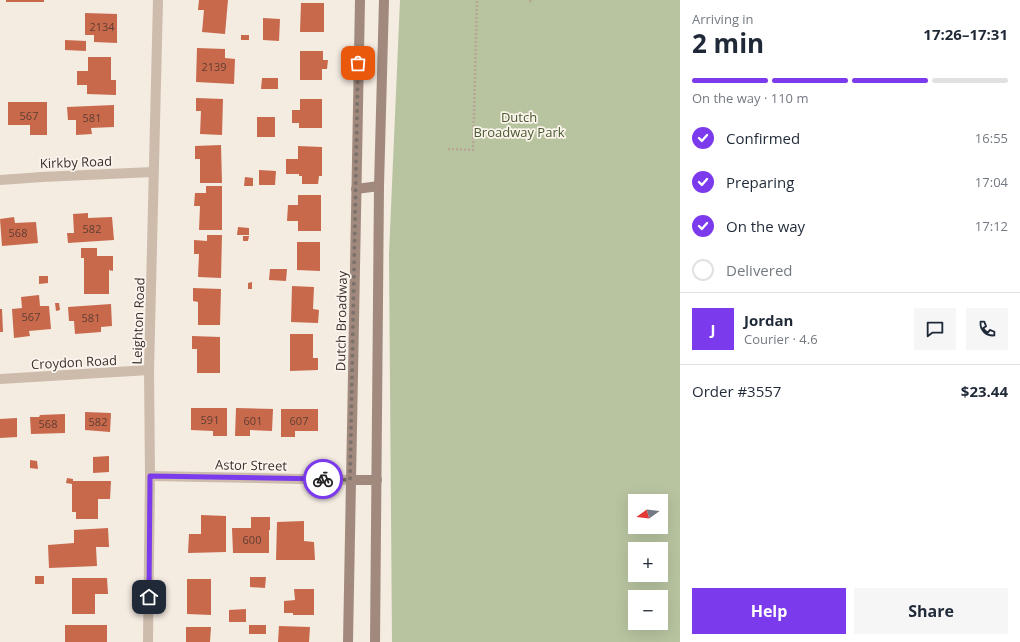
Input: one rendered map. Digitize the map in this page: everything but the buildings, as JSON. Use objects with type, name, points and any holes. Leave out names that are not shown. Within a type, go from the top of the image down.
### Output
[{"type":"main road","name":"Dutch Broadway","points":[[348,642],[360,0]]},
{"type":"main road","points":[[375,642],[380,186],[384,0]]},
{"type":"main road","points":[[356,189],[380,186]]},
{"type":"main road","points":[[350,480],[377,480]]},
{"type":"street","name":"Leighton Road","points":[[148,642],[150,476],[149,370],[158,0]]},
{"type":"street","name":"Kirkby Road","points":[[0,180],[153,172]]},
{"type":"street","name":"Croydon Road","points":[[0,379],[149,370]]},
{"type":"street","name":"Astor Street","points":[[150,476],[350,480]]},
{"type":"path","points":[[448,149],[473,150],[478,0]]},
{"type":"path","points":[[530,0],[531,4]]},
{"type":"green space","name":"Dutch Broadway Park","points":[[400,0],[680,0],[680,642],[392,642],[389,254]]},
{"type":"way so far","points":[[323,479],[350,480],[358,63]]},
{"type":"route","points":[[149,597],[150,476],[323,479]]}]
